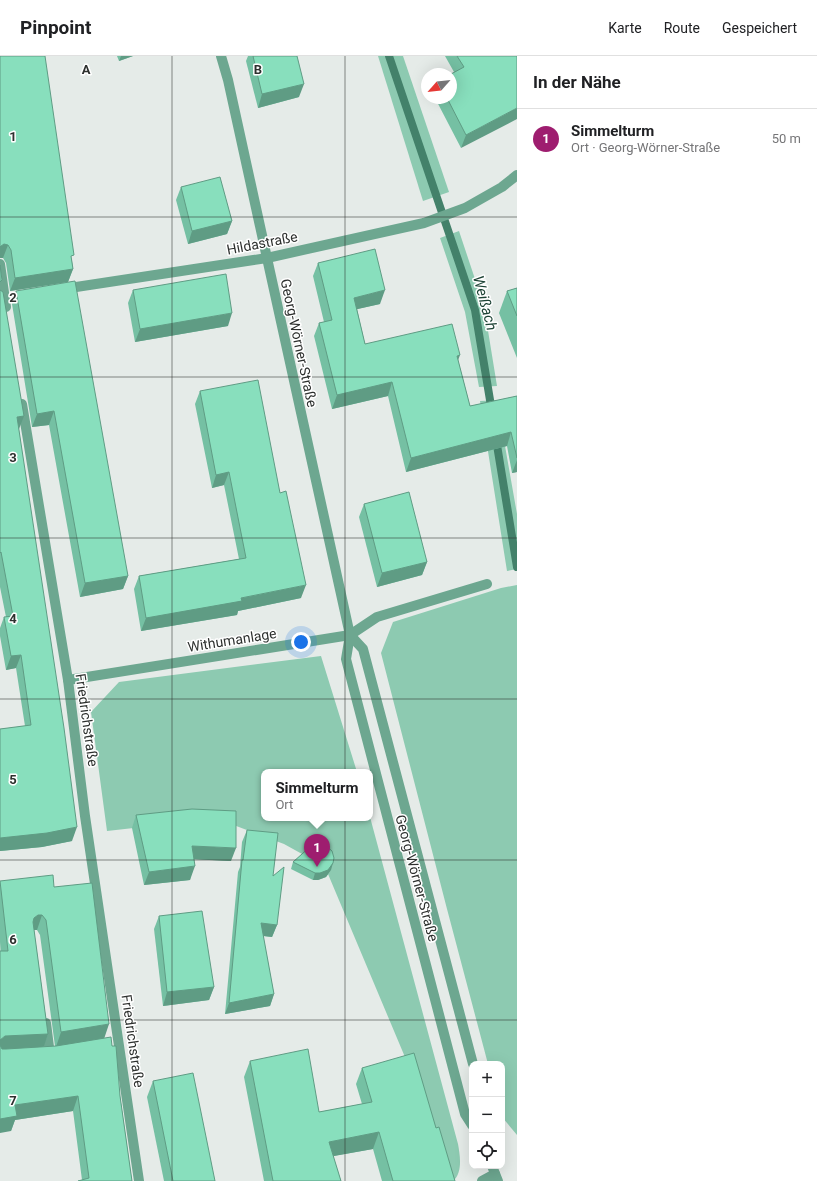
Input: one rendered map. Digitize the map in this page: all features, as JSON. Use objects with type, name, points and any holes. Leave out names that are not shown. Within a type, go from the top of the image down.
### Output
[{"type":"street","name":"Georg-Wörner-Straße","points":[[221,56],[230,88],[304,431],[350,635],[346,659],[465,1114],[469,1120]]},
{"type":"street","name":"Hildastraße","points":[[51,291],[267,258],[424,223],[465,208],[502,187],[517,176]]},
{"type":"street","points":[[0,264],[6,298],[7,314]]},
{"type":"street","name":"Friedrichstraße","points":[[20,392],[68,680],[115,1044],[139,1181]]},
{"type":"street","name":"Withumanlage","points":[[68,680],[350,635],[377,617],[487,584]]},
{"type":"street","name":"Georg-Wörner-Straße","points":[[350,635],[363,649],[472,1061]]},
{"type":"street","points":[[37,1056],[54,1054],[45,1015]]},
{"type":"street","points":[[482,1181],[495,1174]]},
{"type":"green space","points":[[378,56],[403,56],[449,192],[423,201]]},
{"type":"green space","points":[[459,231],[484,306],[497,386],[479,387],[465,312],[440,238]]},
{"type":"green space","points":[[499,400],[499,412],[517,514],[517,569],[507,571],[480,401]]},
{"type":"green space","points":[[517,585],[517,1135],[505,1121],[505,1061],[487,1061],[381,653],[393,622],[501,588]]},
{"type":"green space","points":[[321,656],[356,769],[261,769],[261,821],[371,821],[458,1144],[460,1169],[453,1181],[410,1069],[328,874],[331,870],[284,844],[231,824],[187,822],[107,831],[91,712],[119,682]]},
{"type":"building","points":[[0,56],[45,56],[74,255],[71,256],[73,269],[15,278],[11,250],[8,245],[4,244],[0,247]]},
{"type":"building","points":[[253,56],[297,56],[304,84],[262,94]]},
{"type":"building","points":[[457,56],[517,56],[517,108],[466,135],[450,104],[457,104],[457,71],[464,67]]},
{"type":"building","points":[[220,177],[232,221],[192,231],[181,187]]},
{"type":"building","points":[[375,249],[385,290],[354,298],[365,344],[452,324],[460,355],[457,356],[470,406],[517,396],[517,458],[511,432],[411,458],[392,382],[337,395],[319,323],[332,320],[318,263]]},
{"type":"building","points":[[0,265],[2,280],[0,282]]},
{"type":"building","points":[[226,274],[232,313],[140,329],[133,290]]},
{"type":"building","points":[[75,281],[128,576],[85,583],[54,411],[37,414],[16,291]]},
{"type":"building","points":[[517,288],[517,316],[507,291]]},
{"type":"building","points":[[0,290],[3,292],[24,416],[17,417],[64,728],[77,827],[47,833],[0,838],[0,729],[31,725],[21,655],[11,656],[4,617],[13,616],[1,552],[0,553]]},
{"type":"building","points":[[258,380],[280,493],[286,491],[306,585],[241,598],[242,601],[146,618],[139,576],[246,558],[229,472],[216,475],[200,391]]},
{"type":"building","points":[[409,492],[427,562],[382,573],[364,504]]},
{"type":"building","points":[[192,809],[236,811],[236,848],[192,846],[195,866],[149,872],[136,815]]},
{"type":"building","points":[[247,830],[278,833],[273,876],[284,867],[277,925],[261,923],[274,994],[229,1003],[242,860]]},
{"type":"building","points":[[319,844],[326,846],[332,851],[334,858],[333,863],[328,870],[315,873],[293,862],[311,846]]},
{"type":"building","points":[[53,875],[54,887],[92,883],[109,1024],[61,1032],[46,920],[42,915],[38,915],[34,918],[33,922],[48,1034],[5,1036],[0,1040],[0,951],[8,951],[0,881]]},
{"type":"building","points":[[202,911],[214,987],[167,992],[159,916]]},
{"type":"building","points":[[111,1037],[112,1046],[116,1046],[120,1096],[132,1181],[78,1181],[89,1178],[78,1096],[15,1105],[17,1116],[0,1119],[0,1045],[2,1049],[56,1046]]},
{"type":"building","points":[[308,1049],[319,1112],[372,1102],[362,1068],[414,1053],[436,1128],[439,1127],[455,1181],[393,1181],[379,1132],[329,1142],[341,1181],[273,1181],[250,1061]]},
{"type":"building","points":[[193,1073],[215,1181],[173,1181],[153,1081]]},
{"type":"waterway","name":"Weißach","points":[[389,56],[475,310],[492,412]]},
{"type":"waterway","name":"Weißach","points":[[496,439],[517,567]]},
{"type":"place","name":"Simmelturm","points":[[317,867]]}]
